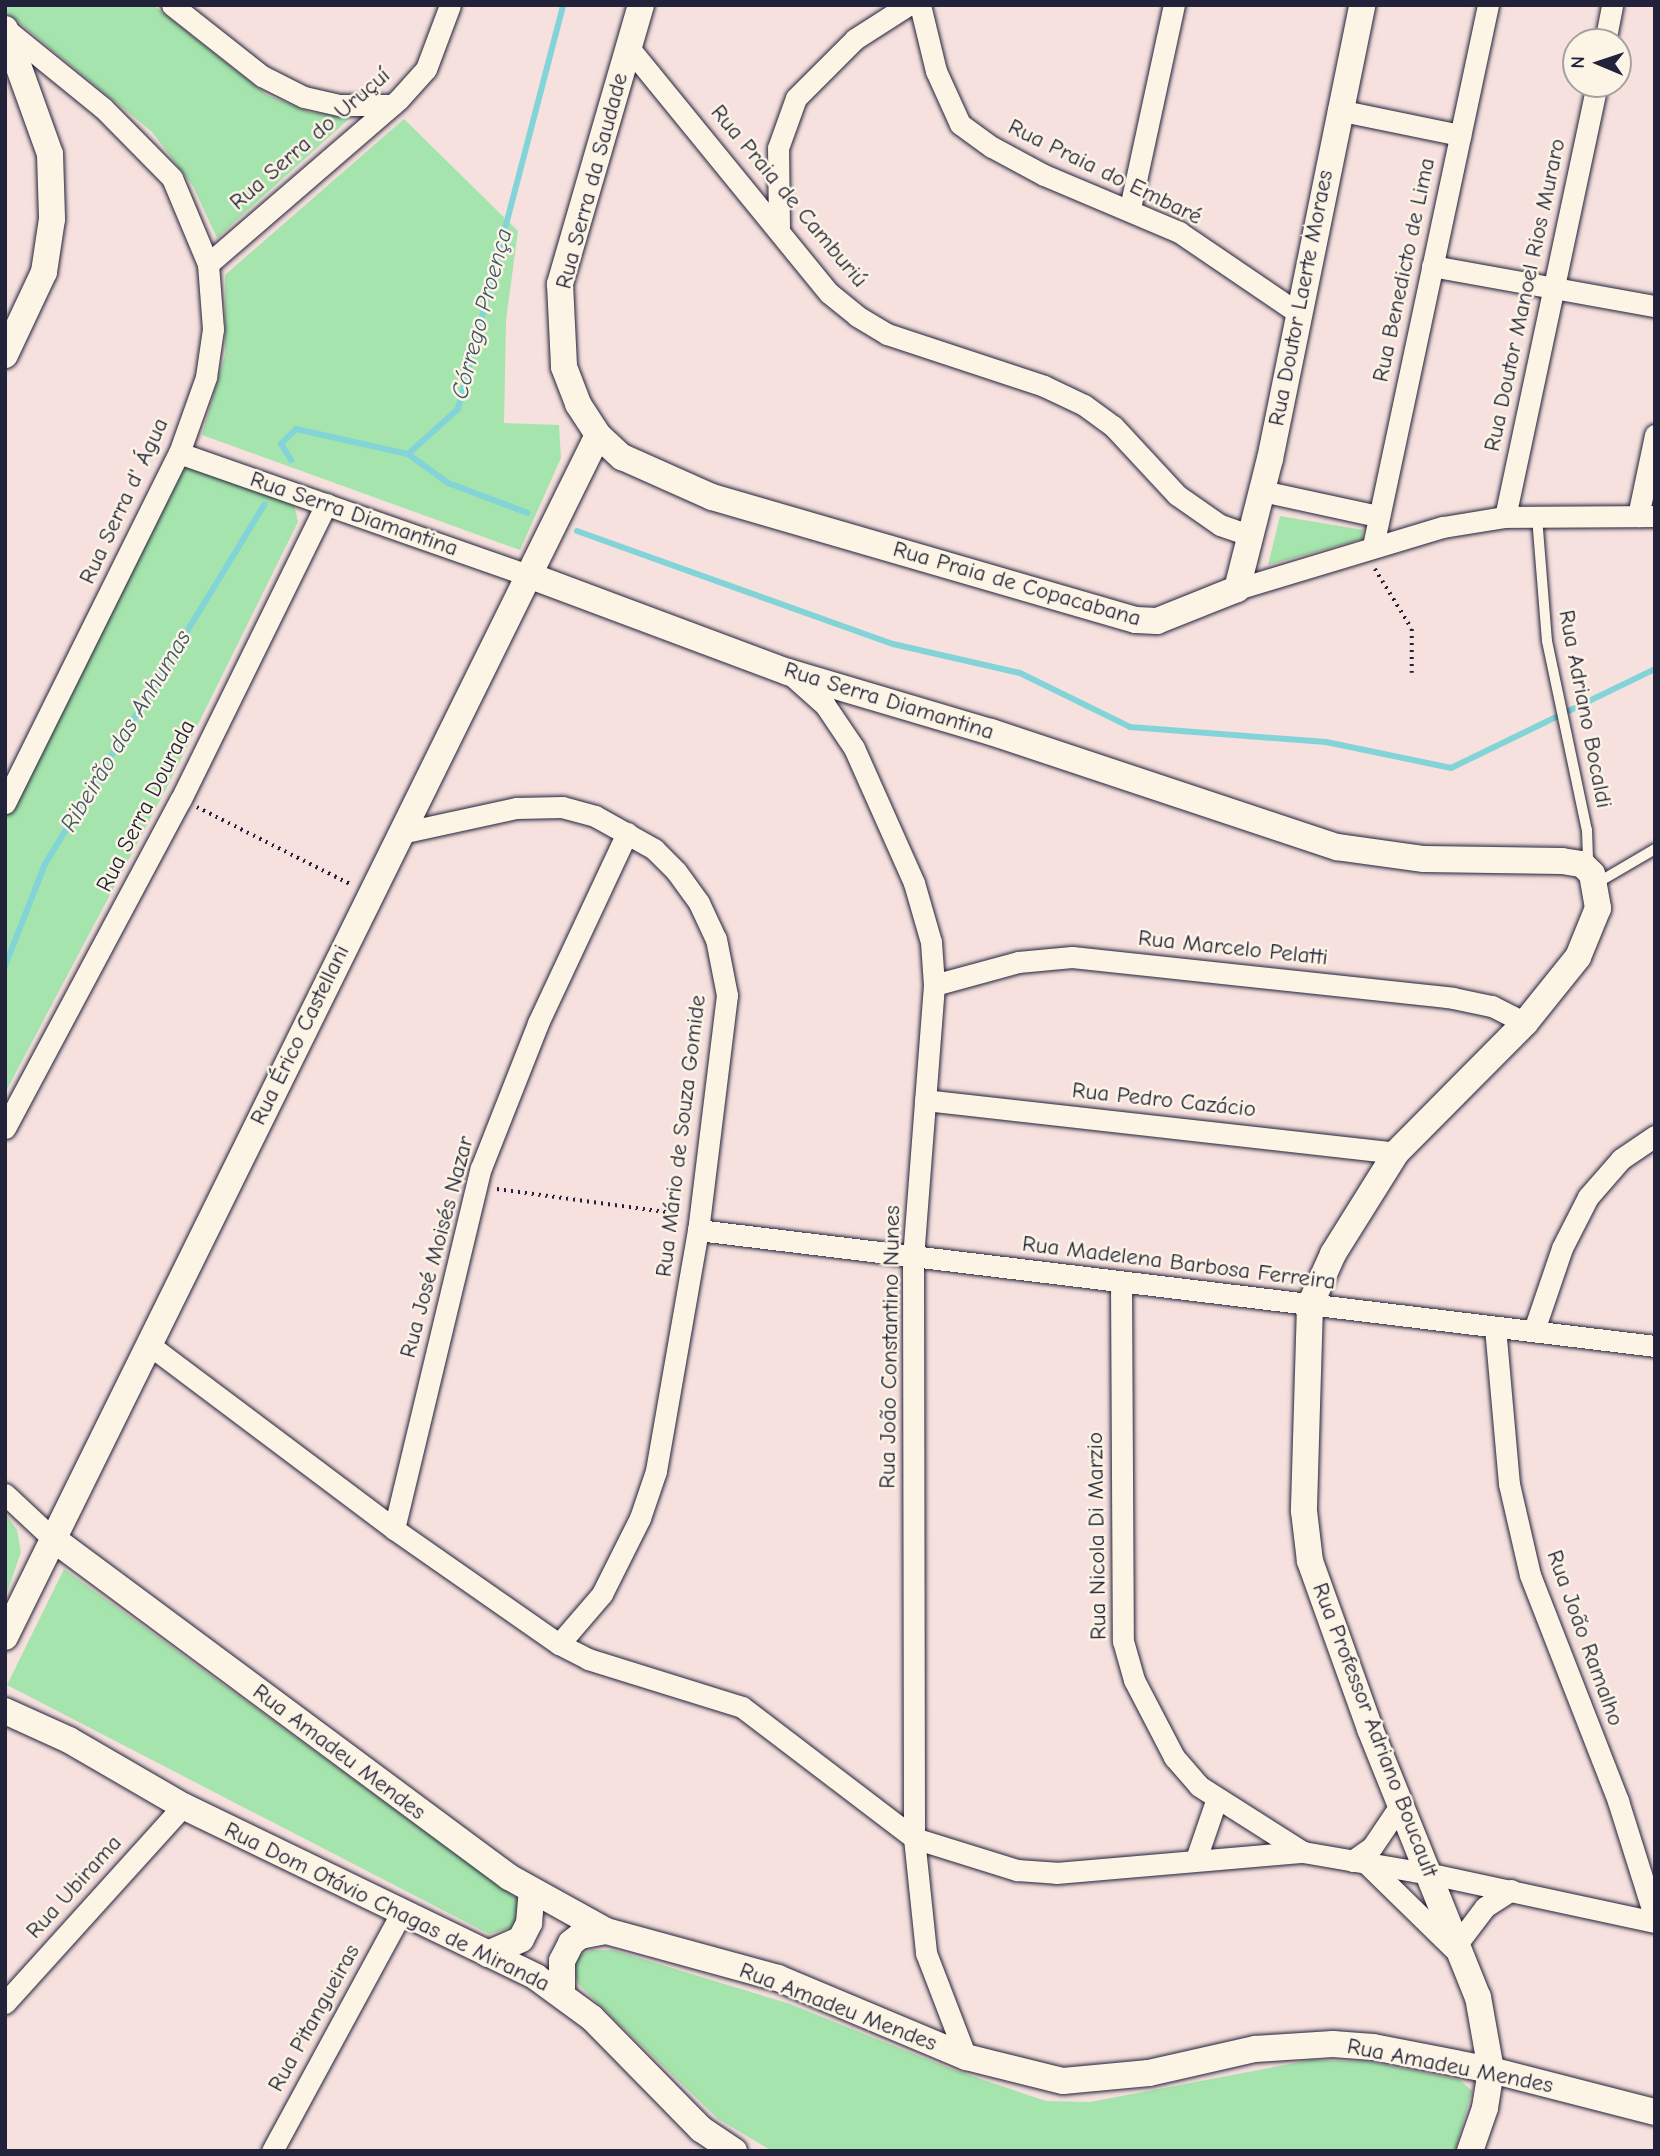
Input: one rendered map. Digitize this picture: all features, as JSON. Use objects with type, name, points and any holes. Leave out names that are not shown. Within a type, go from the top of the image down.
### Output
[{"type":"street","points":[[172,5],[262,76],[304,97],[339,105],[392,105]]},
{"type":"street","name":"Rua Serra do Uruçuí","points":[[208,264],[392,105],[426,69],[450,5]]},
{"type":"street","name":"Rua Serra da Saudade","points":[[598,435],[578,404],[564,367],[560,284],[641,5]]},
{"type":"street","points":[[779,227],[778,148],[796,98],[855,39],[908,5]]},
{"type":"street","name":"Rua Praia do Embaré","points":[[920,5],[936,71],[960,124],[992,148],[1044,175],[1130,208],[1178,232],[1298,313]]},
{"type":"street","points":[[1130,208],[1174,5]]},
{"type":"street","name":"Rua Doutor Laerte Moraes","points":[[1237,589],[1262,491],[1338,110],[1362,5]]},
{"type":"street","name":"Rua Benedicto de Lima","points":[[1373,546],[1488,5]]},
{"type":"street","points":[[1608,28],[1612,5]]},
{"type":"street","points":[[5,355],[14,323],[46,258],[52,219],[50,154],[6,29]]},
{"type":"street","name":"Rua Serra d' Água","points":[[5,803],[179,453],[206,377],[213,329],[208,264],[172,178],[103,108],[6,29]]},
{"type":"street","name":"Rua Praia de Camburiú","points":[[629,48],[779,227],[829,293],[857,316],[887,334],[1044,386],[1084,405],[1113,426],[1177,495],[1220,525],[1249,534]]},
{"type":"street","name":"Rua Doutor Manoel Rios Muraro","points":[[1505,517],[1594,98]]},
{"type":"street","points":[[1338,110],[1460,135]]},
{"type":"street","points":[[1432,266],[1655,306]]},
{"type":"street","name":"Rua Érico Castellani","points":[[5,1637],[598,435]]},
{"type":"street","name":"Rua Praia de Copacabana","points":[[598,435],[622,457],[651,472],[712,496],[1136,620],[1157,621],[1237,589],[1373,546],[1505,517],[1647,516]]},
{"type":"street","points":[[1647,516],[1655,435]]},
{"type":"street","name":"Rua Serra Diamantina","points":[[179,453],[528,575],[788,672],[991,732],[1337,847],[1424,859],[1562,861],[1595,881]]},
{"type":"street","points":[[1262,491],[1378,516]]},
{"type":"street","name":"Rua Serra Dourada","points":[[5,1128],[181,799],[326,504]]},
{"type":"street","name":"Rua João Constantino Nunes","points":[[788,672],[825,705],[854,748],[884,807],[928,930],[934,985],[913,1256],[915,1838],[926,1953],[966,2057]]},
{"type":"street","name":"Rua Mário de Souza Gomide","points":[[401,833],[517,808],[562,807],[595,816],[654,849],[699,903],[716,939],[727,995],[699,1223],[656,1471],[635,1528],[603,1594],[559,1644]]},
{"type":"street","name":"Rua José Moisés Nazar","points":[[394,1529],[477,1186],[538,1023],[627,833]]},
{"type":"street","name":"Rua Professor Adriano Boucault","points":[[1470,2151],[1485,2108],[1491,2070],[1478,1997],[1401,1804],[1310,1561],[1304,1511],[1310,1305],[1333,1254],[1396,1153],[1525,1023],[1578,957],[1594,926],[1595,881]]},
{"type":"street","name":"Rua Marcelo Pelatti","points":[[934,985],[1018,962],[1072,957],[1453,998],[1492,1006],[1525,1023]]},
{"type":"street","name":"Rua Pedro Cazácio","points":[[925,1100],[1396,1153]]},
{"type":"street","points":[[1534,1330],[1562,1248],[1588,1197],[1621,1159],[1655,1136]]},
{"type":"street","name":"Rua Madelena Barbosa Ferreira","points":[[699,1223],[913,1256],[1121,1283],[1655,1346]]},
{"type":"street","name":"Rua Nicola Di Marzio","points":[[1121,1283],[1123,1641],[1134,1680],[1174,1757],[1216,1801],[1303,1852]]},
{"type":"street","name":"Rua João Ramalho","points":[[1495,1327],[1509,1484],[1530,1575],[1618,1801],[1655,1920]]},
{"type":"street","points":[[148,1344],[394,1529],[559,1644],[587,1659],[742,1707],[915,1838],[1017,1870],[1056,1873],[1196,1858],[1303,1852],[1431,1874],[1655,1920]]},
{"type":"street","points":[[5,1494],[52,1538]]},
{"type":"street","name":"Rua Amadeu Mendes","points":[[52,1538],[532,1892],[606,1931],[778,1978],[966,2057],[1063,2081],[1101,2081],[1255,2049],[1298,2045],[1373,2047],[1491,2070],[1655,2112]]},
{"type":"street","name":"Rua Dom Otávio Chagas de Miranda","points":[[5,1711],[69,1740],[183,1806],[403,1910],[562,1994],[701,2129],[734,2151]]},
{"type":"street","points":[[1196,1858],[1216,1801]]},
{"type":"street","points":[[1359,1862],[1401,1804]]},
{"type":"street","name":"Rua Ubirama","points":[[5,2004],[183,1806]]},
{"type":"street","points":[[1359,1862],[1460,1951],[1485,1907],[1511,1890]]},
{"type":"street","points":[[488,1954],[521,1940],[529,1923],[532,1892]]},
{"type":"street","name":"Rua Pitangueiras","points":[[272,2151],[403,1910]]},
{"type":"street","points":[[562,1994],[562,1961],[571,1943],[580,1936],[606,1931]]},
{"type":"lane","name":"Rua Adriano Bocaldi","points":[[1537,517],[1547,641],[1587,830],[1595,881]]},
{"type":"lane","points":[[1595,881],[1655,849]]},
{"type":"path","points":[[1373,546],[1376,572],[1412,629],[1412,673]]},
{"type":"path","points":[[181,799],[370,894]]},
{"type":"path","points":[[477,1186],[699,1223]]},
{"type":"green space","points":[[5,5],[153,5],[267,95],[309,112],[350,118],[217,238],[193,186],[152,132],[5,11]]},
{"type":"green space","points":[[404,119],[518,231],[506,320],[504,423],[559,425],[561,458],[520,550],[202,435],[225,355],[225,275]]},
{"type":"green space","points":[[193,465],[294,503],[298,522],[168,785],[5,1093],[5,819],[168,486],[180,470]]},
{"type":"green space","points":[[1280,516],[1363,530],[1362,539],[1268,565]]},
{"type":"green space","points":[[5,1513],[17,1530],[21,1552],[5,1598]]},
{"type":"green space","points":[[64,1569],[518,1899],[518,1925],[489,1934],[7,1685]]},
{"type":"green space","points":[[591,1950],[613,1950],[790,2004],[954,2070],[1046,2101],[1090,2102],[1311,2060],[1370,2062],[1460,2080],[1472,2091],[1455,2151],[772,2151],[718,2119],[579,1985],[573,1970],[579,1956]]},
{"type":"waterway","name":"Córrego Proença","points":[[291,460],[281,444],[296,429],[408,454],[458,409],[563,5]]},
{"type":"waterway","points":[[408,454],[448,483],[528,513]]},
{"type":"waterway","name":"Ribeirão das Anhumas","points":[[5,966],[45,864],[264,505]]},
{"type":"waterway","points":[[577,531],[893,644],[1020,673],[1130,727],[1326,742],[1451,768],[1655,669]]}]
